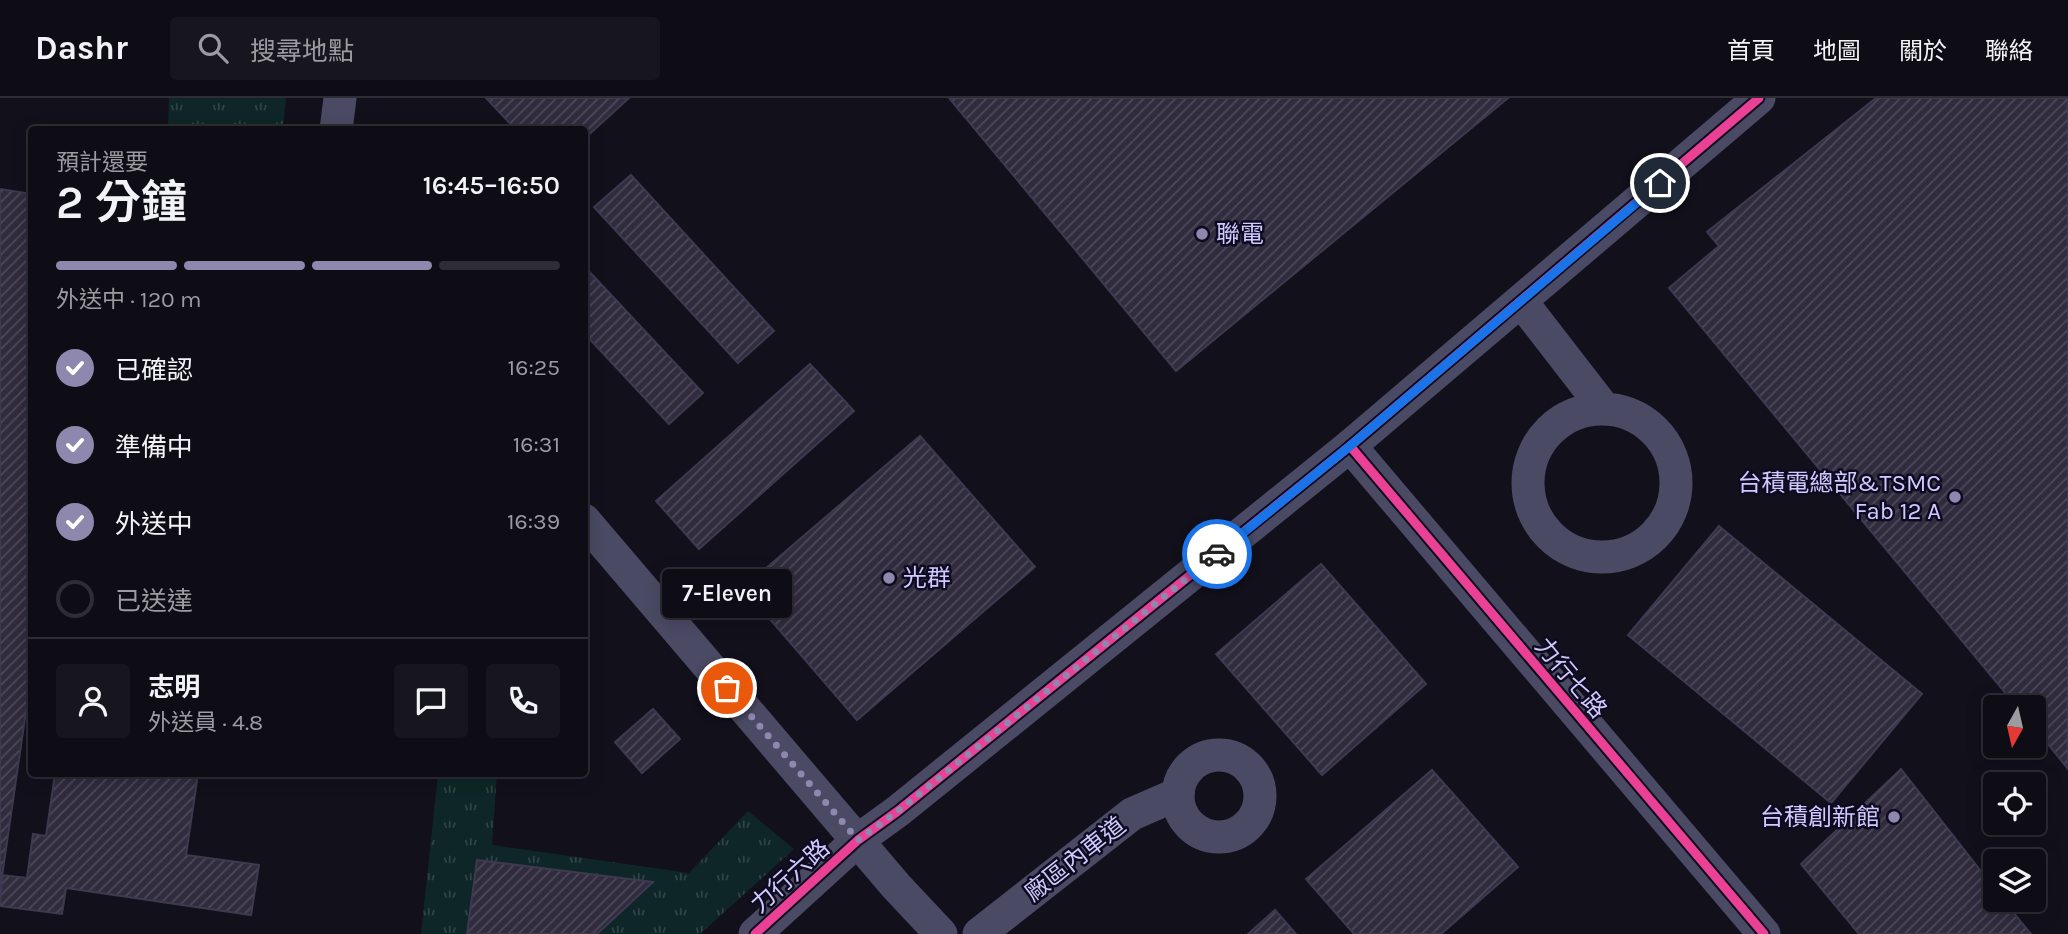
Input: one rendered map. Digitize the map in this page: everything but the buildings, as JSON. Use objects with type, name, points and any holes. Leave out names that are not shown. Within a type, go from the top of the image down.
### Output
[{"type":"street","points":[[336,126],[340,98]]},
{"type":"street","name":"力行六路","points":[[755,934],[858,840],[931,785],[1350,446],[1759,98]]},
{"type":"street","points":[[1521,301],[1603,407],[1628,412],[1650,425],[1666,444],[1676,468],[1676,493],[1668,518],[1653,538],[1631,551],[1608,557],[1584,555],[1562,545],[1544,529],[1531,508],[1527,485],[1530,461],[1540,439],[1557,422],[1579,411],[1603,407]]},
{"type":"street","name":"力行七路","points":[[1350,446],[1764,934]]},
{"type":"street","points":[[588,525],[896,886],[942,934]]},
{"type":"street","name":"廠區內車道","points":[[979,934],[1132,814],[1178,794]]},
{"type":"green space","points":[[169,98],[286,98],[283,126],[168,126]]},
{"type":"green space","points":[[438,777],[497,777],[492,845],[689,873],[748,811],[794,849],[700,934],[421,934]]},
{"type":"cycle path","points":[[755,934],[858,840],[898,811],[1350,446],[1759,98]]},
{"type":"cycle path","points":[[1350,446],[1764,934]]},
{"type":"way so far","points":[[727,688],[858,840],[898,811],[1217,554]]},
{"type":"place","name":"聯電","points":[[1202,234]]},
{"type":"place","name":"台積電總部&TSMC Fab 12 A","points":[[1955,497]]},
{"type":"place","name":"光群","points":[[889,578]]},
{"type":"place","name":"7-Eleven","points":[[727,688]]},
{"type":"place","name":"台積創新館","points":[[1894,817]]},
{"type":"route","points":[[1217,554],[1350,446],[1660,183]]}]
